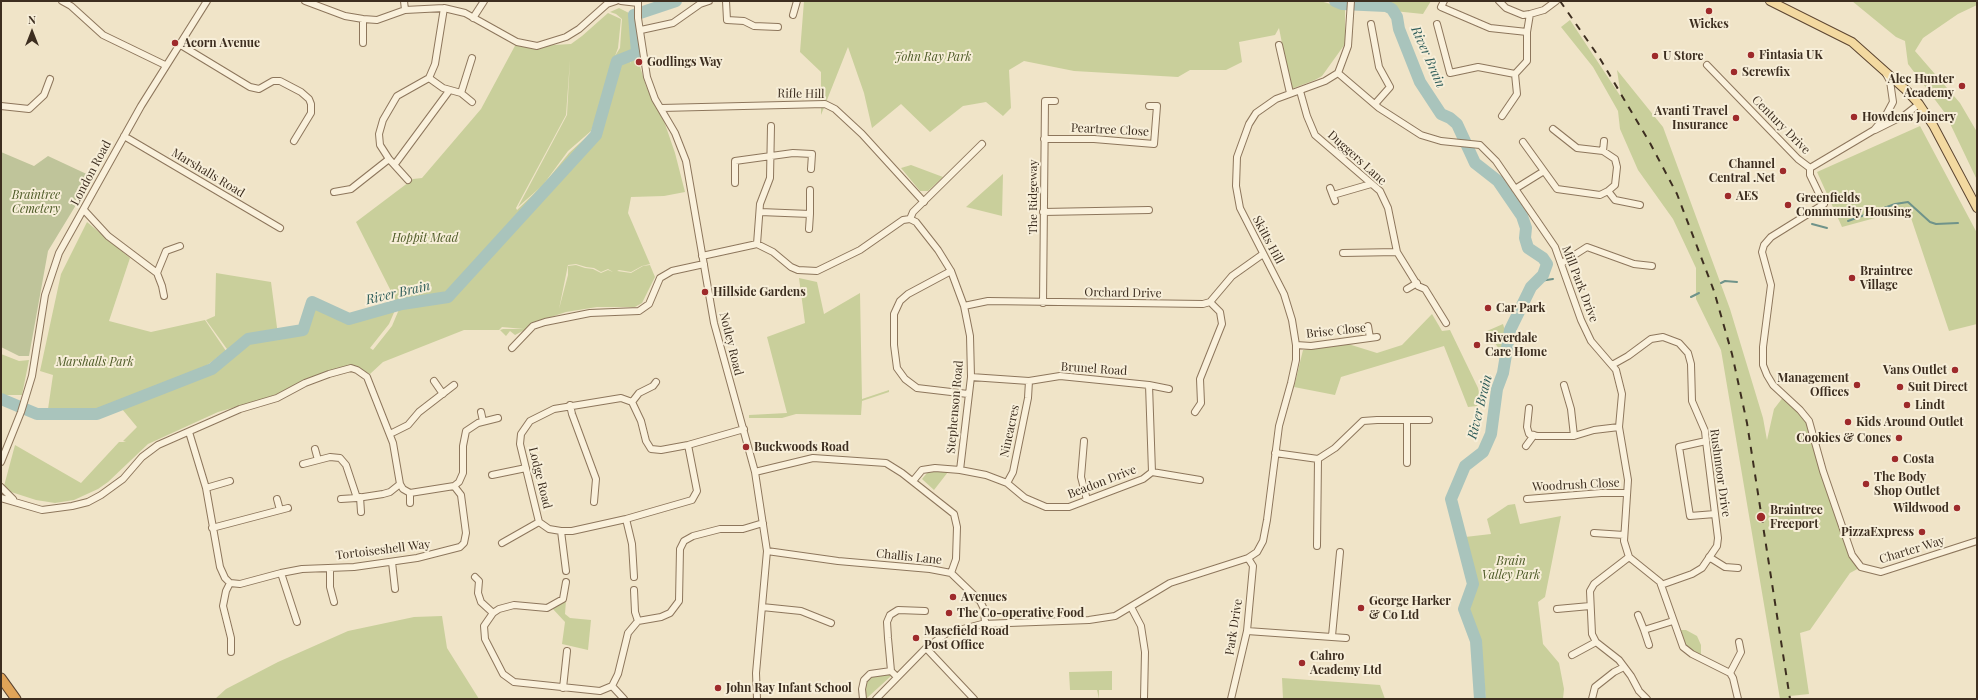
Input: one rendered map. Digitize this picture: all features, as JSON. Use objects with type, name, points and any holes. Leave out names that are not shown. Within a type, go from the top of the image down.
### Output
[{"type":"highway","points":[[1,678],[16,699]]},
{"type":"main road","points":[[1770,1],[1852,42],[1919,104],[1933,125],[1977,208]]},
{"type":"street","points":[[62,1],[72,4],[103,35],[165,65]]},
{"type":"street","name":"London Road","points":[[1,461],[21,412],[32,376],[49,279],[59,253],[165,65],[207,1]]},
{"type":"street","points":[[305,1],[345,16],[377,20],[405,10],[444,8],[465,13],[517,42],[537,46],[566,37],[579,29],[607,4],[616,1]]},
{"type":"street","points":[[404,1],[405,10]]},
{"type":"street","points":[[473,18],[484,1]]},
{"type":"street","points":[[621,1],[638,2]]},
{"type":"street","points":[[641,30],[673,23],[700,4],[709,1]]},
{"type":"street","points":[[726,1],[727,20],[744,21],[754,26],[778,27]]},
{"type":"street","points":[[793,15],[796,1]]},
{"type":"street","points":[[1338,73],[1348,46],[1351,1]]},
{"type":"street","points":[[1444,1],[1441,7],[1490,28],[1526,32]]},
{"type":"street","points":[[1499,1],[1513,11],[1522,14],[1530,14],[1544,10],[1556,1]]},
{"type":"street","name":"Notley Road","points":[[638,2],[637,10],[647,77],[661,108],[675,133],[686,161],[716,330],[755,472],[767,551],[756,673],[757,699]]},
{"type":"street","points":[[408,180],[389,159],[380,145],[379,134],[383,120],[397,96],[429,78],[435,64],[444,8]]},
{"type":"street","points":[[1502,116],[1517,94],[1515,74],[1527,61],[1526,32],[1530,14]]},
{"type":"street","points":[[363,19],[363,43]]},
{"type":"street","points":[[1371,24],[1379,67],[1390,87],[1375,104]]},
{"type":"street","points":[[1437,24],[1450,73],[1478,67],[1515,74]]},
{"type":"street","points":[[179,44],[250,87],[259,89],[273,82],[280,81],[309,98],[311,112],[294,141]]},
{"type":"street","points":[[1279,44],[1290,93]]},
{"type":"street","points":[[461,93],[472,58]]},
{"type":"street","name":"Century Drive","points":[[1707,65],[1798,159],[1810,168],[1874,130],[1885,117],[1893,102],[1890,81],[1886,72]]},
{"type":"street","name":"Skitts Hill","points":[[1248,558],[1257,552],[1263,541],[1279,426],[1292,383],[1296,360],[1296,345],[1292,320],[1284,294],[1240,208],[1236,186],[1237,157],[1249,124],[1256,113],[1276,99],[1325,82],[1338,73]]},
{"type":"street","name":"Mill Park Drive","points":[[1338,73],[1375,104],[1420,135],[1442,141],[1470,142],[1480,145],[1491,155],[1555,247],[1562,263],[1581,320],[1591,341],[1616,370],[1622,394],[1619,427],[1626,460],[1628,480],[1624,541],[1629,557]]},
{"type":"street","points":[[429,78],[449,91],[461,93],[472,102]]},
{"type":"street","points":[[1,106],[29,110],[44,95],[50,79]]},
{"type":"street","points":[[395,164],[449,91]]},
{"type":"street","name":"Duggers Lane","points":[[1300,91],[1307,116],[1315,135],[1380,191],[1388,208],[1397,252],[1417,283],[1425,289],[1446,323]]},
{"type":"street","name":"The Ridgeway","points":[[1043,303],[1044,101],[1055,101]]},
{"type":"street","name":"Rifle Hill","points":[[661,108],[826,104],[835,109],[862,134],[924,202]]},
{"type":"street","points":[[1874,130],[1905,115],[1919,104]]},
{"type":"street","name":"Peartree Close","points":[[1044,139],[1094,139],[1154,144],[1157,106],[1149,106]]},
{"type":"street","points":[[757,244],[760,204],[770,178],[771,126]]},
{"type":"street","points":[[1523,142],[1557,189],[1600,195],[1615,185],[1617,167],[1615,159],[1603,151],[1577,148],[1553,129]]},
{"type":"street","name":"Marshalls Road","points":[[124,136],[280,228]]},
{"type":"street","points":[[1603,151],[1604,141]]},
{"type":"street","points":[[702,256],[757,244],[773,252],[791,267],[798,270],[817,271],[860,250],[903,220],[910,219],[913,212],[982,144]]},
{"type":"street","points":[[735,183],[735,161],[793,153],[812,154],[811,169]]},
{"type":"street","points":[[334,192],[351,189],[389,159]]},
{"type":"street","name":"Charter Way","points":[[1810,168],[1810,175],[1824,204],[1771,237],[1764,245],[1762,252],[1762,258],[1771,285],[1763,347],[1763,365],[1767,375],[1773,385],[1800,410],[1809,421],[1823,471],[1852,555],[1861,567],[1881,572],[1977,541]]},
{"type":"street","points":[[1515,189],[1544,171]]},
{"type":"street","points":[[1330,188],[1334,198],[1371,184]]},
{"type":"street","points":[[809,229],[810,190]]},
{"type":"street","points":[[1608,191],[1615,200],[1640,205]]},
{"type":"street","points":[[84,210],[108,236],[156,273],[162,286],[164,296]]},
{"type":"street","points":[[1043,212],[1149,210]]},
{"type":"street","points":[[760,212],[810,214]]},
{"type":"street","name":"Stephenson Road","points":[[910,219],[916,222],[938,250],[951,271],[964,306],[970,336],[971,377],[960,470]]},
{"type":"street","points":[[156,273],[166,251],[180,246]]},
{"type":"street","points":[[1562,263],[1587,247],[1634,264],[1652,266]]},
{"type":"street","points":[[1343,253],[1397,252]]},
{"type":"street","points":[[1195,412],[1201,403],[1200,379],[1222,324],[1220,312],[1210,302],[1232,276],[1263,254]]},
{"type":"street","points":[[512,348],[516,340],[533,326],[545,322],[590,313],[638,311],[649,304],[660,278],[672,271],[704,264]]},
{"type":"street","points":[[951,271],[908,294],[900,301],[894,314],[894,345],[897,368],[905,379],[917,388],[968,394]]},
{"type":"street","points":[[1407,289],[1417,283]]},
{"type":"street","name":"Orchard Drive","points":[[964,306],[988,301],[1190,305],[1210,302]]},
{"type":"street","points":[[1368,326],[1370,338]]},
{"type":"street","name":"Brise Close","points":[[1296,345],[1311,346],[1377,337]]},
{"type":"street","name":"Rushmoor Drive","points":[[1612,365],[1628,356],[1651,339],[1663,337],[1679,343],[1688,353],[1692,401],[1705,431],[1718,538],[1717,546],[1702,568],[1692,574],[1661,585]]},
{"type":"street","points":[[1,498],[42,510],[88,502],[101,495],[123,479],[142,457],[158,445],[240,409],[277,398],[305,383],[351,368],[367,377],[390,434],[400,484],[403,490],[410,493],[454,486],[459,482],[463,473],[462,446],[466,431],[471,426],[483,421],[498,418]]},
{"type":"street","name":"Brunel Road","points":[[971,377],[1029,381],[1060,376],[1169,388]]},
{"type":"street","points":[[434,381],[443,394]]},
{"type":"street","name":"Nineacres","points":[[1006,483],[1013,472],[1028,398],[1029,381]]},
{"type":"street","points":[[656,382],[653,386],[639,393],[632,402],[641,421],[646,441],[651,448],[661,450],[688,446],[744,429]]},
{"type":"street","points":[[390,434],[408,425],[419,412],[454,385]]},
{"type":"street","name":"Beadon Drive","points":[[913,481],[922,470],[935,468],[960,470],[986,475],[1006,483],[1025,498],[1046,507],[1069,507],[1142,479],[1152,472],[1149,385]]},
{"type":"street","points":[[1564,385],[1571,409],[1574,436]]},
{"type":"street","name":"Lodge Road","points":[[632,402],[621,398],[570,405],[554,409],[530,421],[521,434],[520,444],[539,522],[550,529],[572,531],[626,519],[692,500],[697,491],[688,446]]},
{"type":"street","points":[[570,405],[596,479],[594,502]]},
{"type":"street","points":[[1529,408],[1527,427],[1529,434],[1574,436],[1594,430],[1619,427]]},
{"type":"street","points":[[481,412],[483,421]]},
{"type":"street","points":[[1407,420],[1407,463]]},
{"type":"street","points":[[1275,453],[1318,459],[1335,448],[1364,421],[1429,420]]},
{"type":"street","points":[[189,432],[206,488],[220,567],[225,578],[230,584],[226,591],[223,606],[231,638],[231,652]]},
{"type":"street","points":[[1526,446],[1534,435]]},
{"type":"street","points":[[1084,441],[1081,477],[1087,500]]},
{"type":"street","points":[[1706,441],[1679,447],[1690,516],[1715,514]]},
{"type":"street","points":[[315,450],[318,460]]},
{"type":"street","points":[[303,464],[336,457],[343,461],[359,498],[361,512]]},
{"type":"street","points":[[755,472],[813,458],[886,464],[913,481],[954,514],[957,527],[956,559],[951,573]]},
{"type":"street","points":[[1317,546],[1318,459]]},
{"type":"street","points":[[492,475],[526,468]]},
{"type":"street","points":[[1152,472],[1200,480]]},
{"type":"street","points":[[206,488],[230,481]]},
{"type":"street","points":[[341,500],[384,494],[390,492],[400,484]]},
{"type":"street","name":"Tortoiseshell Way","points":[[230,584],[240,584],[302,569],[392,562],[440,553],[460,547],[464,543],[466,533],[461,495],[454,486]]},
{"type":"street","points":[[1,487],[15,501]]},
{"type":"street","points":[[410,493],[410,502]]},
{"type":"street","name":"Woodrush Close","points":[[1527,499],[1601,493],[1627,494]]},
{"type":"street","points":[[277,499],[280,510]]},
{"type":"street","points":[[212,528],[288,508]]},
{"type":"street","points":[[626,519],[632,544],[634,577]]},
{"type":"street","points":[[502,543],[539,522]]},
{"type":"street","points":[[566,582],[563,599],[547,608],[514,605],[499,609],[493,613],[484,626],[485,639],[503,674],[514,682],[600,691],[612,686],[618,674],[628,633],[638,621],[661,617],[670,613],[679,601],[680,549],[684,540],[720,529],[743,529],[763,523]]},
{"type":"street","points":[[561,531],[566,571]]},
{"type":"street","points":[[1594,533],[1624,535]]},
{"type":"street","name":"Challis Lane","points":[[767,551],[838,561],[930,569],[951,573],[980,601],[984,609],[986,624]]},
{"type":"street","points":[[1332,636],[1340,552]]},
{"type":"street","points":[[1647,699],[1639,691],[1619,660],[1596,642],[1592,634],[1590,591],[1594,584],[1629,557],[1660,582],[1683,647],[1687,651],[1730,673],[1733,678],[1738,699]]},
{"type":"street","points":[[1709,557],[1725,567],[1738,568]]},
{"type":"street","points":[[880,698],[897,677],[926,648],[947,633],[986,624],[1089,620],[1115,616],[1170,583],[1248,558]]},
{"type":"street","name":"Park Drive","points":[[1231,699],[1247,631],[1253,566],[1248,558]]},
{"type":"street","points":[[392,562],[394,589]]},
{"type":"street","points":[[330,568],[330,587],[334,602]]},
{"type":"street","points":[[281,573],[297,622]]},
{"type":"street","points":[[475,576],[478,581],[478,594],[481,602],[493,613]]},
{"type":"street","points":[[634,590],[634,612],[638,621]]},
{"type":"street","points":[[1556,609],[1590,606]]},
{"type":"street","points":[[762,607],[801,610],[831,623]]},
{"type":"street","points":[[1131,607],[1141,626],[1145,652],[1144,699]]},
{"type":"street","points":[[897,677],[891,671],[887,622],[890,615],[898,610],[925,611]]},
{"type":"street","points":[[1638,615],[1649,645]]},
{"type":"street","points":[[1644,630],[1673,621]]},
{"type":"street","points":[[1247,631],[1346,638]]},
{"type":"street","points":[[1572,654],[1596,642]]},
{"type":"street","points":[[1730,673],[1741,652],[1739,642]]},
{"type":"street","points":[[926,648],[974,699]]},
{"type":"street","points":[[563,688],[567,651]]},
{"type":"street","points":[[1592,699],[1595,687],[1614,672],[1624,667]]},
{"type":"street","points":[[863,699],[862,689],[864,680],[870,674],[891,671]]},
{"type":"street","points":[[612,686],[624,699]]},
{"type":"green space","name":"John Ray Park","points":[[804,1],[1320,1],[1345,8],[1345,44],[1322,76],[1291,89],[1279,28],[1275,35],[1239,42],[1242,62],[1226,70],[1190,70],[1178,77],[1074,71],[1024,61],[1009,70],[1011,108],[1003,116],[986,102],[963,106],[930,132],[901,104],[872,128],[864,93],[848,47],[821,115],[821,72],[800,52]]},
{"type":"green space","points":[[1385,1],[1431,1],[1423,14],[1394,11]]},
{"type":"green space","points":[[1852,1],[1977,1],[1977,5],[1958,14],[1923,38],[1915,51],[1960,103],[1977,132],[1977,180],[1945,113],[1908,64],[1905,41],[1896,37]]},
{"type":"green space","name":"Hoppit Mead","points":[[619,8],[631,14],[633,52],[616,60],[594,135],[510,222],[448,297],[397,303],[356,222],[413,179],[422,178],[481,109],[517,42],[537,46],[571,44],[608,13],[621,19],[618,48],[615,56],[620,48],[622,19],[616,14],[610,12]],"holes":[[[570,60],[567,115],[518,207],[543,185],[517,210],[516,208],[566,115]],[[597,114],[592,132],[569,153],[543,185],[568,151],[591,131]]]},
{"type":"green space","points":[[1570,20],[1621,97],[1617,70],[1663,127],[1730,309],[1763,418],[1767,440],[1774,409],[1784,396],[1808,420],[1852,555],[1861,567],[1850,573],[1810,630],[1800,633],[1809,694],[1790,696],[1791,699],[1780,699],[1721,350],[1696,299],[1696,268],[1673,219],[1638,170],[1620,129],[1618,111],[1593,67],[1561,27]]},
{"type":"green space","points":[[637,57],[646,86],[664,121],[675,153],[685,192],[664,196],[631,197],[628,213],[650,264],[642,266],[631,272],[617,271],[631,273],[643,266],[650,265],[655,277],[642,303],[635,307],[597,307],[566,312],[548,318],[515,335],[510,331],[506,336],[500,330],[524,329],[502,327],[499,330],[464,330],[383,362],[370,374],[357,367],[303,382],[270,397],[218,412],[148,444],[108,482],[98,489],[74,500],[55,503],[36,500],[8,491],[4,486],[15,445],[81,483],[119,442],[126,442],[123,441],[137,427],[122,409],[214,371],[232,356],[206,320],[215,316],[216,273],[271,282],[278,335],[305,330],[313,305],[349,321],[396,308],[389,324],[370,348],[373,350],[392,326],[400,307],[448,299],[597,137],[619,62],[630,59],[631,64],[631,59]],"holes":[[[576,264],[594,268],[601,272],[608,269],[613,272],[608,270],[601,273],[593,269],[576,265],[568,266],[568,275],[559,309],[568,265]]]},
{"type":"green space","points":[[1920,126],[1977,233],[1977,324],[1949,331],[1908,209],[1842,227],[1817,172]]},
{"type":"green space","name":"Braintree Cemetery","points":[[1,152],[34,166],[48,156],[93,177],[48,251],[29,356],[19,356],[1,347]]},
{"type":"green space","points":[[911,165],[943,177],[928,191],[920,191],[901,168]]},
{"type":"green space","points":[[1003,174],[1002,216],[966,207]]},
{"type":"green space","name":"Marshalls Park","points":[[87,222],[130,258],[109,321],[151,332],[205,320],[226,351],[206,366],[96,409],[48,409],[53,375],[40,371],[61,274]]},
{"type":"green space","points":[[799,278],[817,282],[824,314],[860,293],[862,399],[889,390],[889,392],[862,401],[861,415],[796,414],[782,418],[749,418],[749,415],[787,413],[767,337],[805,323]]},
{"type":"green space","points":[[1432,314],[1442,331],[1450,330],[1478,388],[1480,397],[1477,406],[1468,407],[1444,346],[1341,377],[1335,395],[1294,387],[1303,350],[1345,343],[1377,353],[1402,345]]},
{"type":"green space","points":[[1503,324],[1505,331],[1502,353],[1497,352],[1499,349],[1487,331]]},
{"type":"green space","points":[[1,354],[19,361],[29,360],[22,395],[1,395]]},
{"type":"green space","points":[[938,471],[948,472],[934,490],[922,479],[927,473]]},
{"type":"green space","name":"Brain Valley Park","points":[[1515,504],[1520,524],[1561,516],[1545,597],[1538,602],[1543,644],[1559,663],[1564,689],[1563,699],[1486,699],[1480,642],[1469,608],[1476,585],[1465,537],[1491,534],[1487,519],[1508,505]]},
{"type":"green space","points":[[566,600],[565,614],[570,618],[591,620],[588,650],[562,644],[565,622],[552,608]]},
{"type":"green space","points":[[442,616],[447,648],[479,699],[215,699],[226,689],[278,662],[348,631],[414,617]]},
{"type":"green space","points":[[1681,630],[1686,630],[1697,636],[1701,645],[1701,655],[1686,646]]},
{"type":"green space","points":[[1112,671],[1112,690],[1099,690],[1099,699],[1097,690],[1070,690],[1069,672]]},
{"type":"green space","points":[[889,674],[891,676],[867,698],[865,688],[868,680],[872,676]]},
{"type":"green space","points":[[1282,678],[1380,685],[1385,699],[1283,699]]},
{"type":"waterway","name":"River Brain","points":[[1,399],[37,414],[97,414],[212,369],[248,339],[303,330],[312,302],[349,319],[402,304],[448,297],[596,135],[617,61],[637,53],[634,15],[676,1]]},
{"type":"waterway","name":"River Brain","points":[[1335,1],[1342,4],[1386,6],[1392,9],[1397,17],[1399,29],[1420,82],[1441,114],[1450,118],[1457,124],[1475,163],[1498,181],[1522,216],[1526,228],[1525,238],[1528,248],[1543,258],[1547,264],[1543,275],[1531,287],[1510,330],[1503,373],[1497,389],[1491,434],[1483,452],[1465,466],[1451,499],[1473,584],[1464,609],[1476,641],[1480,699]]},
{"type":"waterway","points":[[1848,221],[1895,204],[1908,202],[1930,222],[1936,224],[1958,223]]},
{"type":"waterway","points":[[1812,224],[1827,228]]},
{"type":"waterway","name":"River Brain","points":[[1531,287],[1540,281],[1553,279]]},
{"type":"waterway","points":[[1721,283],[1725,281],[1737,282]]},
{"type":"waterway","points":[[1691,297],[1699,293]]},
{"type":"railway","points":[[1560,1],[1599,57],[1650,143],[1677,194],[1714,291],[1732,354],[1747,423],[1790,699]]},
{"type":"place","name":"Wickes","points":[[1709,11]]},
{"type":"place","name":"Acorn Avenue","points":[[175,43]]},
{"type":"place","name":"Fintasia UK","points":[[1751,55]]},
{"type":"place","name":"U Store","points":[[1655,56]]},
{"type":"place","name":"Godlings Way","points":[[639,62]]},
{"type":"place","name":"Screwfix","points":[[1734,72]]},
{"type":"place","name":"Alec Hunter Academy","points":[[1962,86]]},
{"type":"place","name":"Howdens Joinery","points":[[1854,117]]},
{"type":"place","name":"Avanti Travel Insurance","points":[[1736,118]]},
{"type":"place","name":"Channel Central .Net","points":[[1783,171]]},
{"type":"place","name":"AES","points":[[1728,196]]},
{"type":"place","name":"Greenfields Community Housing","points":[[1788,205]]},
{"type":"place","name":"Braintree Village","points":[[1852,278]]},
{"type":"place","name":"Hillside Gardens","points":[[705,292]]},
{"type":"place","name":"Car Park","points":[[1488,308]]},
{"type":"place","name":"Riverdale Care Home","points":[[1477,345]]},
{"type":"place","name":"Vans Outlet","points":[[1955,370]]},
{"type":"place","name":"Management Offices","points":[[1857,385]]},
{"type":"place","name":"Suit Direct","points":[[1900,387]]},
{"type":"place","name":"Lindt","points":[[1907,405]]},
{"type":"place","name":"Kids Around Outlet","points":[[1848,422]]},
{"type":"place","name":"Cookies & Cones","points":[[1899,438]]},
{"type":"place","name":"Buckwoods Road","points":[[746,447]]},
{"type":"place","name":"Costa","points":[[1895,459]]},
{"type":"place","name":"The Body Shop Outlet","points":[[1866,484]]},
{"type":"place","name":"Wildwood","points":[[1957,508]]},
{"type":"place","name":"Braintree Freeport","points":[[1761,517]]},
{"type":"place","name":"PizzaExpress","points":[[1922,532]]},
{"type":"place","name":"Avenues","points":[[953,597]]},
{"type":"place","name":"George Harker & Co Ltd","points":[[1361,608]]},
{"type":"place","name":"The Co-operative Food","points":[[949,613]]},
{"type":"place","name":"Masefield Road Post Office","points":[[916,638]]},
{"type":"place","name":"Cahro Academy Ltd","points":[[1302,663]]},
{"type":"place","name":"John Ray Infant School","points":[[718,688]]}]
